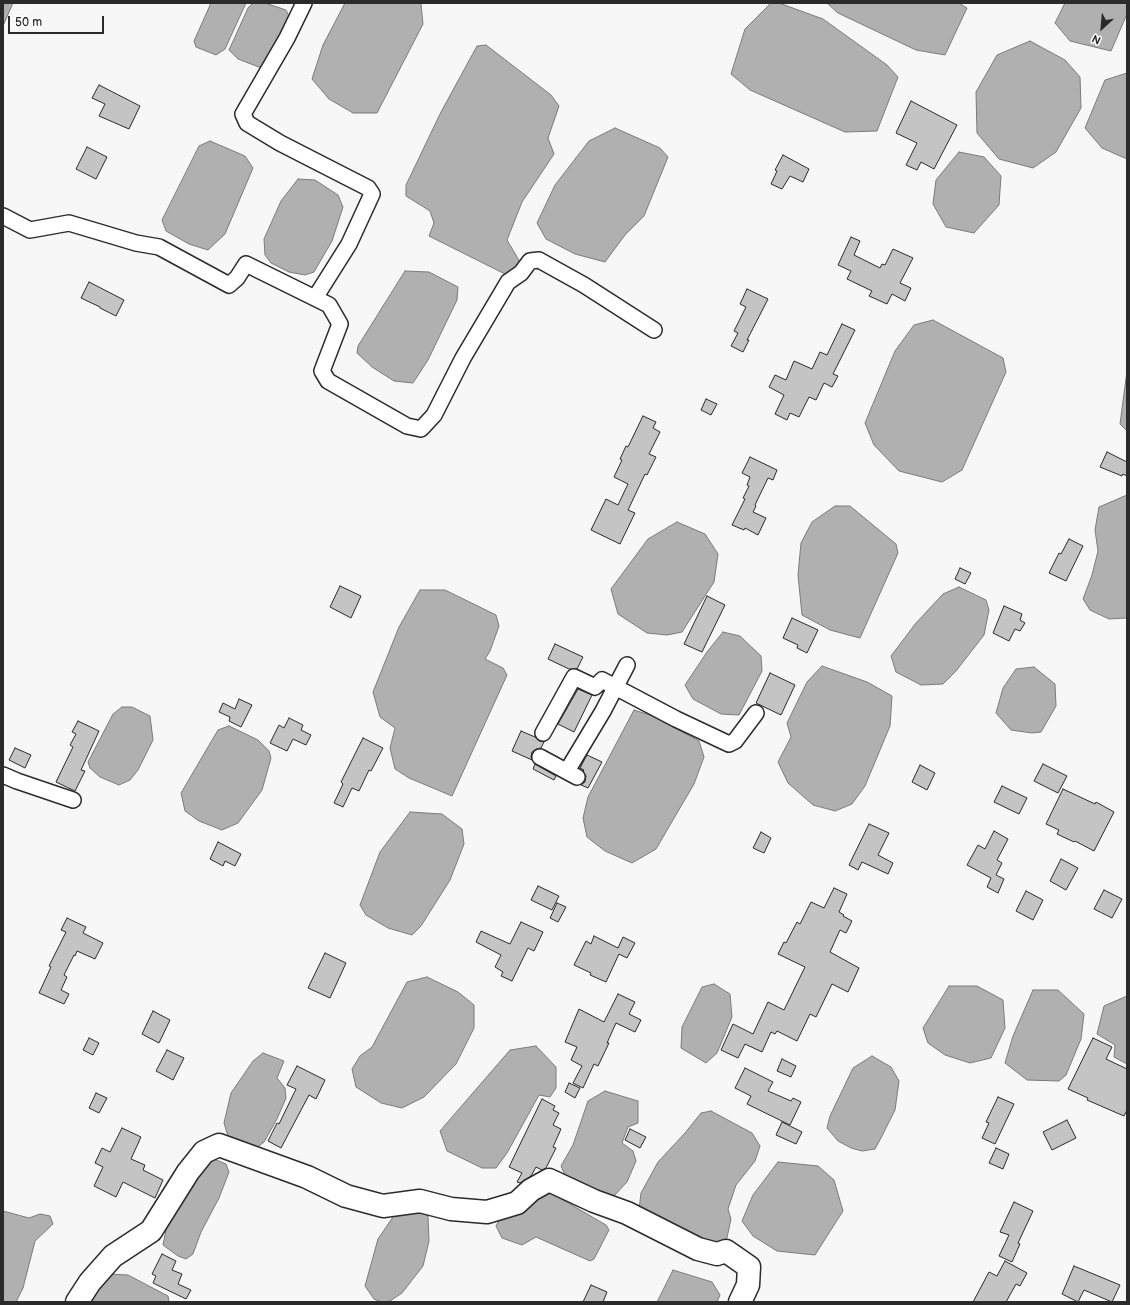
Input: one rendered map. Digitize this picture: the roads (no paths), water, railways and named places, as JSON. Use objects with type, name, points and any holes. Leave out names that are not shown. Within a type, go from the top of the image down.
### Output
[{"type":"main road","points":[[77,1302],[90,1282],[113,1256],[151,1230],[188,1172],[204,1152],[219,1145],[307,1177],[346,1196],[383,1206],[420,1201],[450,1209],[487,1212],[516,1203],[531,1190],[549,1180],[594,1201],[626,1213],[698,1250],[717,1254],[726,1251],[749,1267],[748,1285],[740,1302]]},
{"type":"street","points":[[304,3],[287,38],[243,114],[247,123],[280,143],[368,188],[372,194],[349,244],[315,298]]},
{"type":"street","points":[[3,216],[30,230],[69,223],[136,243],[159,247],[229,285],[237,278],[246,264],[329,305],[340,324],[322,371],[328,381],[407,426],[421,429],[434,415],[463,358],[508,282],[522,272],[530,261],[539,260],[584,284],[654,330]]},
{"type":"street","points":[[540,757],[572,774],[627,665]]},
{"type":"street","points":[[543,733],[574,677],[595,687],[602,680],[616,686],[676,719],[729,744],[735,741],[756,713]]},
{"type":"street","points":[[3,775],[73,800]]}]
